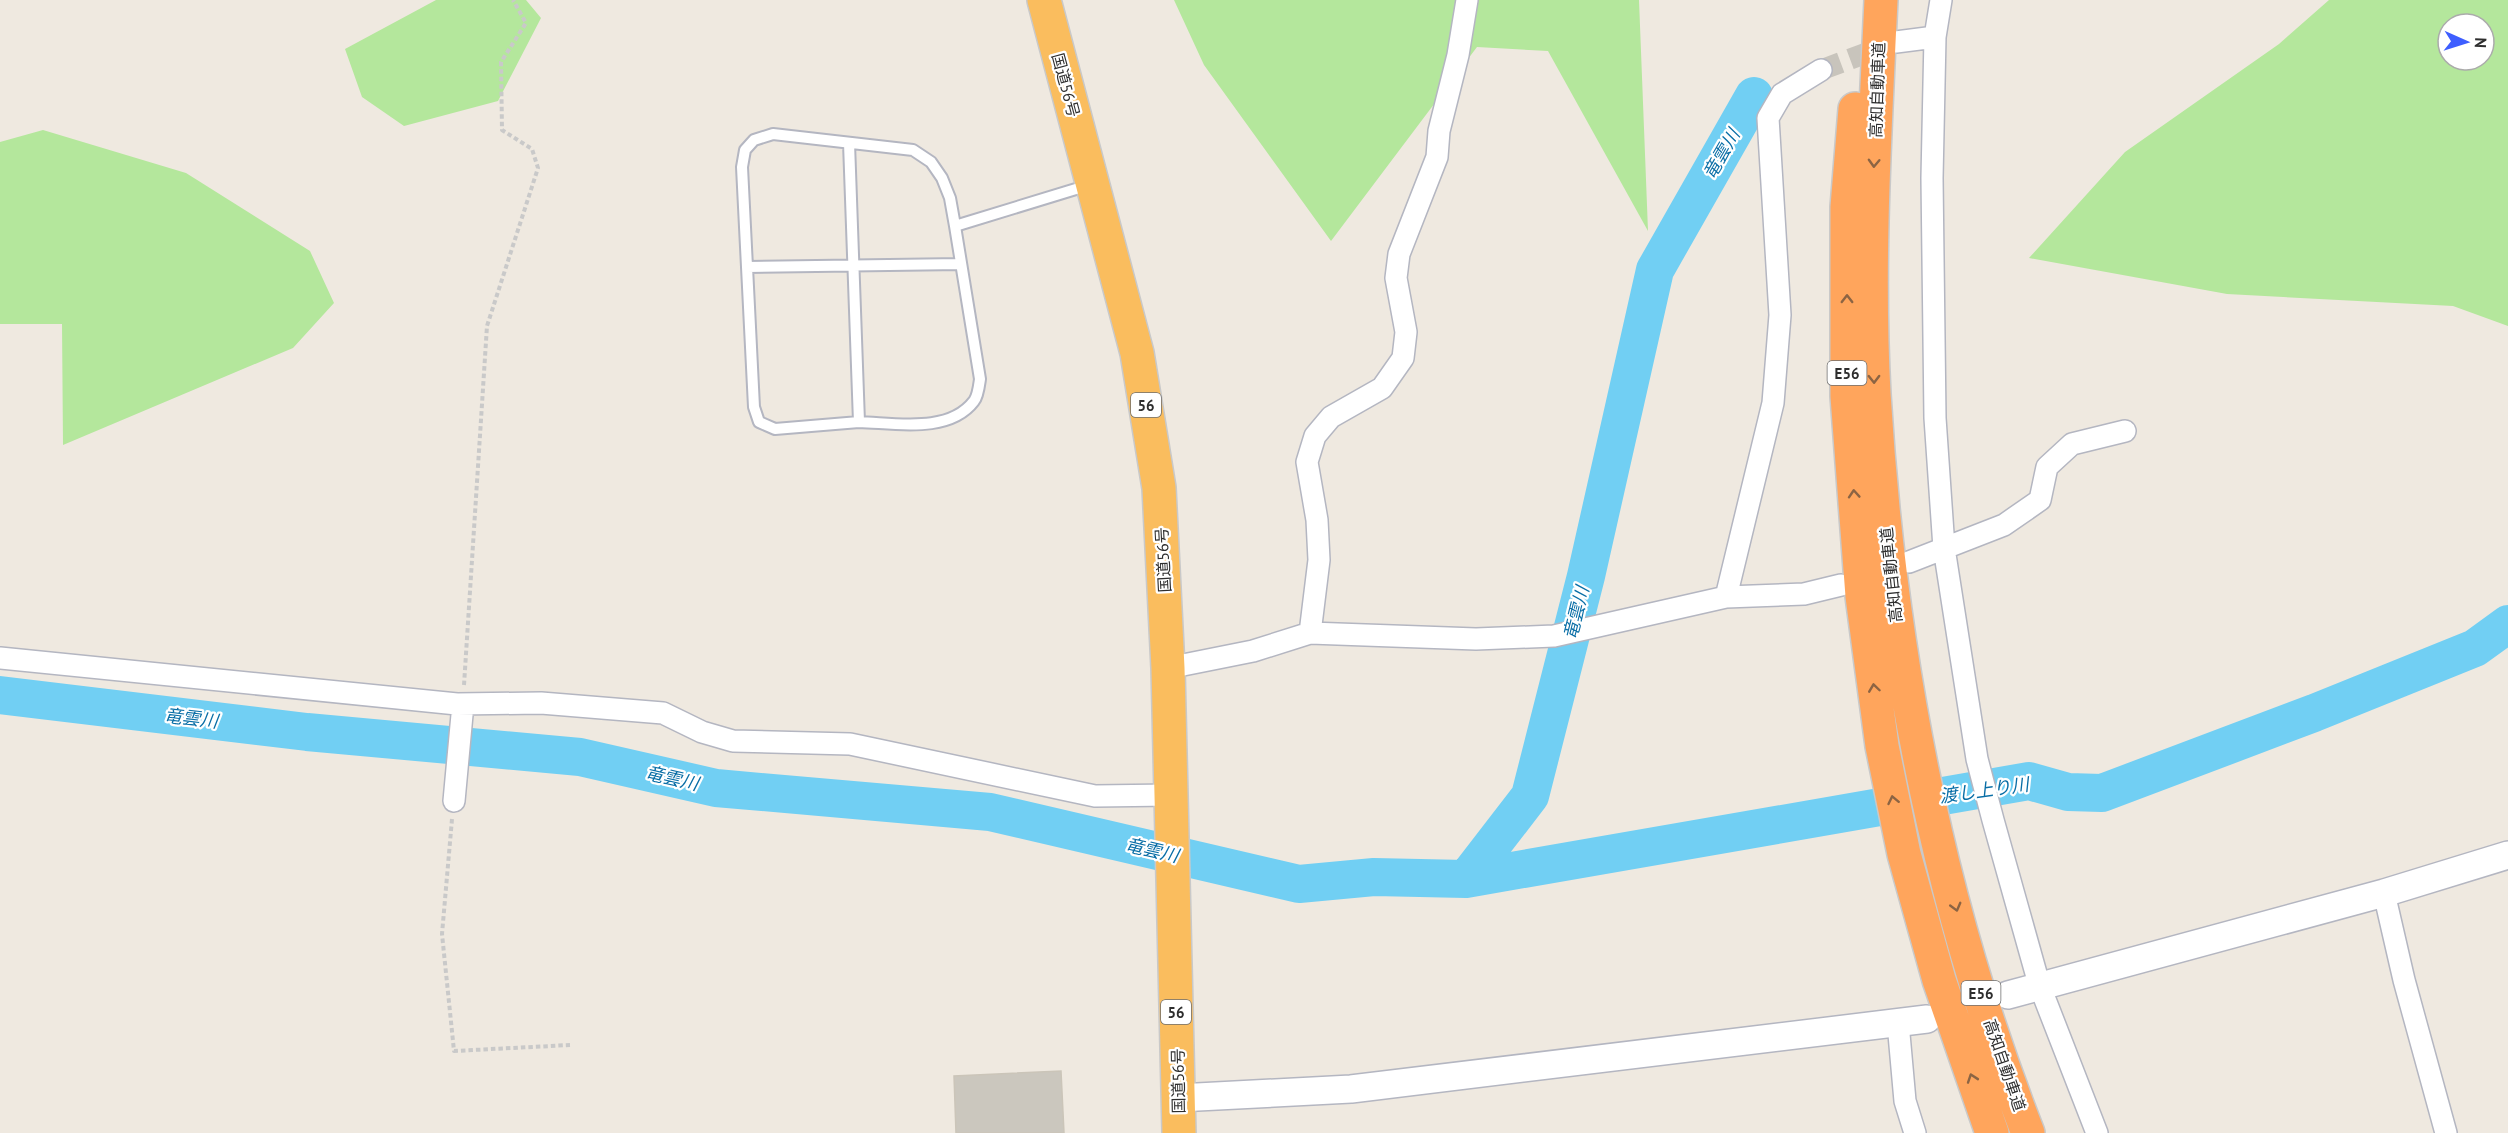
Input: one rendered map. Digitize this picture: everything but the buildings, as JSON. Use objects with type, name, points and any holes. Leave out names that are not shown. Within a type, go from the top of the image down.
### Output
[{"type":"highway","name":"高知自動車道","points":[[1865,0],[1846,207],[1847,396],[1862,596],[1882,746],[1904,854],[1939,980],[1992,1133]]},
{"type":"highway","name":"高知自動車道","points":[[1881,0],[1872,211],[1874,392],[1892,594],[1917,744],[1940,850],[1973,970],[2028,1133]]},
{"type":"highway","name":"国道56号","points":[[1052,2],[1092,184],[1137,353],[1159,488],[1168,668],[1179,1133]]},
{"type":"street","points":[[1310,633],[1319,560],[1317,520],[1307,462],[1315,436],[1330,417],[1382,388],[1403,358],[1406,332],[1396,278],[1399,254],[1437,157],[1440,130],[1458,55],[1467,0]]},
{"type":"street","points":[[1941,0],[1935,37],[1932,178],[1935,418],[1944,548],[1977,759],[2039,984],[2097,1133]]},
{"type":"street","points":[[1896,42],[1935,37]]},
{"type":"street","points":[[1726,597],[1773,403],[1780,315],[1768,118],[1782,94],[1821,70]]},
{"type":"street","points":[[1909,562],[2004,525],[2040,500],[2048,467],[2072,444],[2125,431]]},
{"type":"street","points":[[1168,668],[1253,651],[1310,633],[1476,639],[1554,636],[1726,597],[1804,594],[1841,585]]},
{"type":"street","points":[[0,658],[463,704],[540,703],[663,713],[702,732],[733,741],[850,744],[1095,796],[1171,808]]},
{"type":"street","points":[[454,801],[463,704]]},
{"type":"street","points":[[2008,995],[2039,984],[2384,893],[2508,855]]},
{"type":"street","points":[[2384,893],[2404,980],[2446,1133]]},
{"type":"street","points":[[1178,1098],[1351,1089],[1927,1019]]},
{"type":"street","points":[[1898,1023],[1905,1101],[1915,1133]]},
{"type":"lane","points":[[773,134],[849,142],[913,150],[932,162],[942,178],[950,198],[956,226],[980,379],[975,400],[957,417],[923,424],[858,422],[775,429],[759,422],[754,407],[742,167],[745,150],[754,140],[773,134]]},
{"type":"lane","points":[[849,142],[858,422]]},
{"type":"lane","points":[[956,226],[1092,184]]},
{"type":"lane","points":[[747,267],[961,264]]},
{"type":"path","points":[[463,704],[488,326],[538,168],[532,149],[502,130],[501,62],[526,22],[513,0]]},
{"type":"path","points":[[454,801],[442,934],[454,1052],[570,1045]]},
{"type":"green space","points":[[436,0],[526,0],[541,18],[498,101],[404,126],[362,97],[345,49]]},
{"type":"green space","points":[[1174,0],[1639,0],[1648,231],[1548,51],[1477,47],[1331,241],[1204,65]]},
{"type":"green space","points":[[2329,0],[2508,0],[2508,326],[2453,306],[2227,294],[2029,258],[2125,152],[2279,44]]},
{"type":"green space","points":[[43,130],[186,173],[310,251],[334,303],[293,348],[63,445],[62,324],[0,324],[0,142]]},
{"type":"waterway","name":"竜雲川","points":[[1466,879],[1530,796],[1586,576],[1655,270],[1754,96]]},
{"type":"waterway","name":"竜雲川","points":[[0,695],[307,732],[580,757],[716,788],[990,812],[1299,884],[1374,877],[1466,879],[2029,781],[2068,792],[2102,793],[2314,713],[2475,648],[2508,624]]},
{"type":"tunnel","points":[[1821,70],[1888,45]]},
{"type":"water label","name":"渡し上り川","points":[[1984,790]]}]
